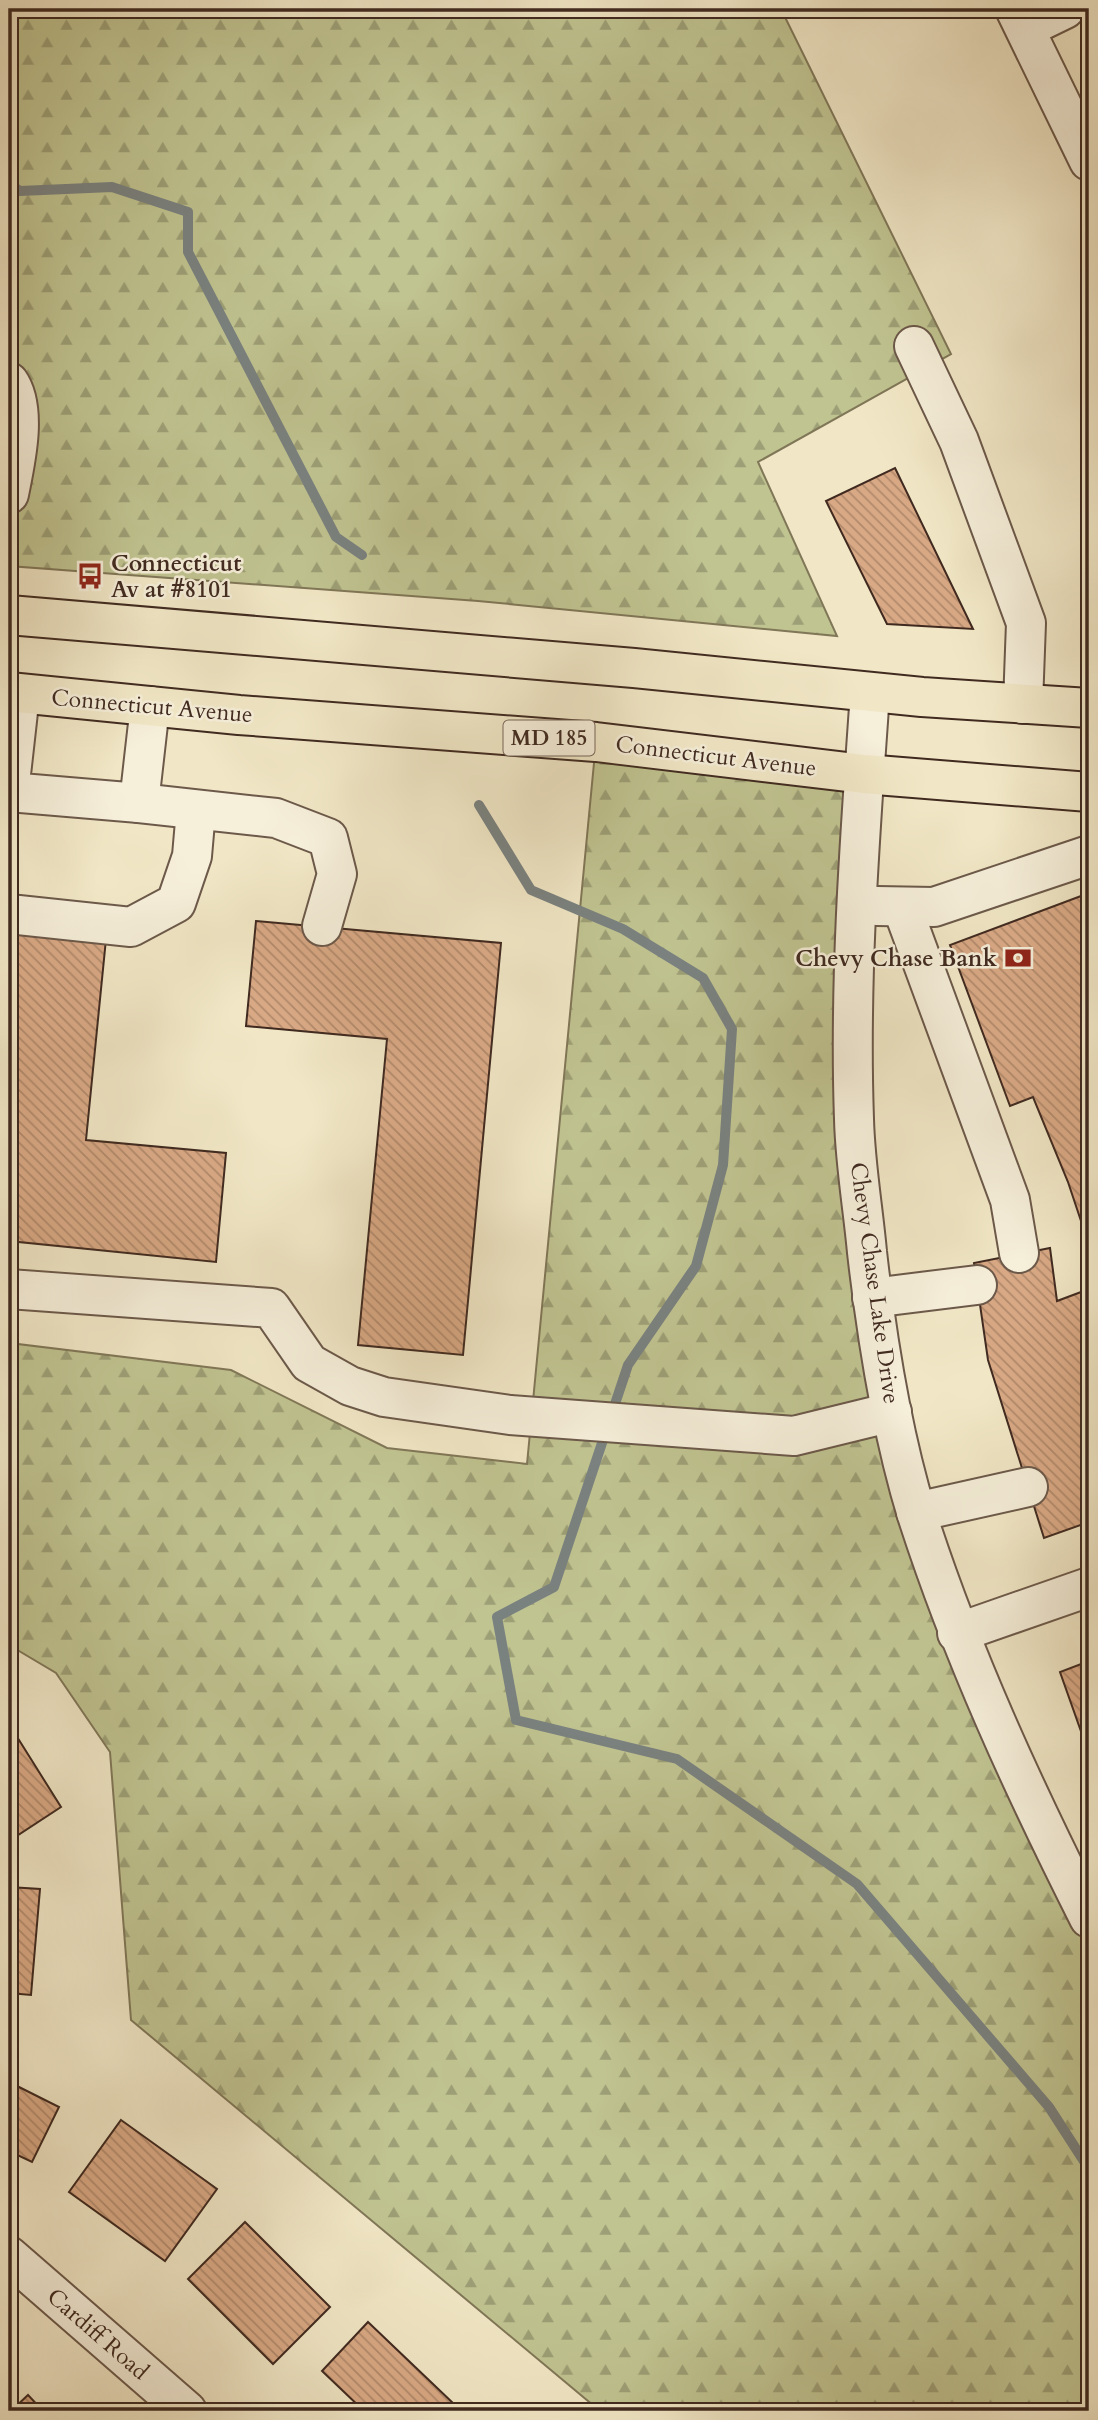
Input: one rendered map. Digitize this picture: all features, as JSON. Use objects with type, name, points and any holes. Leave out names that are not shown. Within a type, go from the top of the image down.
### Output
[{"type":"main road","points":[[9,615],[634,668],[870,693],[1089,708]]},
{"type":"main road","name":"Connecticut Avenue","points":[[14,693],[596,742],[864,774],[1089,792]]},
{"type":"street","points":[[1065,9],[1021,19],[1089,161]]},
{"type":"street","points":[[914,346],[959,441],[1026,623],[1023,704]]},
{"type":"street","points":[[9,382],[19,419],[17,458],[9,494]]},
{"type":"street","points":[[14,693],[9,792],[276,818],[328,838],[337,874],[322,926]]},
{"type":"street","name":"Chevy Chase Lake Drive","points":[[870,693],[856,905],[854,1122],[872,1298],[892,1412],[916,1512],[957,1633],[1022,1784],[1089,1918]]},
{"type":"street","points":[[139,803],[150,706]]},
{"type":"street","points":[[9,915],[131,927],[176,903],[192,856],[196,810]]},
{"type":"street","points":[[856,905],[934,907],[1089,855]]},
{"type":"street","points":[[902,907],[1010,1200],[1019,1254]]},
{"type":"street","points":[[872,1298],[977,1285]]},
{"type":"street","points":[[9,1289],[271,1308],[309,1363],[350,1387],[384,1397],[510,1415],[794,1436],[892,1412]]},
{"type":"street","points":[[916,1512],[1028,1487]]},
{"type":"street","points":[[957,1633],[1089,1587]]},
{"type":"street","name":"Cardiff Road","points":[[9,2256],[187,2411]]},
{"type":"green space","points":[[9,9],[781,9],[951,354],[758,462],[837,636],[478,601],[9,566]]},
{"type":"green space","points":[[596,742],[864,774],[854,938],[892,1412],[1089,1918],[1089,2411],[600,2411],[131,2020],[110,1752],[56,1673],[9,1645],[9,1343],[231,1370],[387,1448],[527,1464]]},
{"type":"building","points":[[895,468],[973,629],[887,624],[826,501]]},
{"type":"building","points":[[1089,893],[1089,1245],[1068,1182],[1033,1097],[1010,1106],[950,945]]},
{"type":"building","points":[[256,921],[501,943],[463,1355],[358,1345],[387,1039],[246,1026]]},
{"type":"building","points":[[9,930],[106,939],[86,1140],[226,1153],[216,1262],[9,1241]]},
{"type":"building","points":[[1050,1248],[1057,1301],[1089,1289],[1089,1522],[1044,1538],[988,1360],[974,1263]]},
{"type":"building","points":[[1089,1661],[1089,1754],[1060,1672]]},
{"type":"building","points":[[9,1724],[61,1807],[12,1839],[9,1834]]},
{"type":"building","points":[[9,1887],[40,1889],[31,1995],[9,1993]]},
{"type":"building","points":[[9,2082],[59,2107],[32,2162],[9,2151]]},
{"type":"building","points":[[121,2120],[217,2189],[165,2261],[69,2192]]},
{"type":"building","points":[[245,2222],[330,2307],[273,2364],[188,2279]]},
{"type":"building","points":[[368,2322],[454,2404],[447,2411],[364,2411],[322,2371]]},
{"type":"building","points":[[28,2395],[43,2411],[11,2411]]},
{"type":"waterway","points":[[9,184],[20,191],[112,187],[188,212],[188,252],[336,537],[362,555]]},
{"type":"waterway","points":[[479,805],[531,890],[623,929],[703,978],[732,1029],[723,1165],[696,1266],[628,1365],[554,1587],[497,1617],[516,1720],[677,1759],[857,1884],[1049,2107],[1089,2169]]},
{"type":"place","name":"Connecticut Av at #8101","points":[[90,576]]},
{"type":"place","name":"Chevy Chase Bank","points":[[1018,958]]}]
